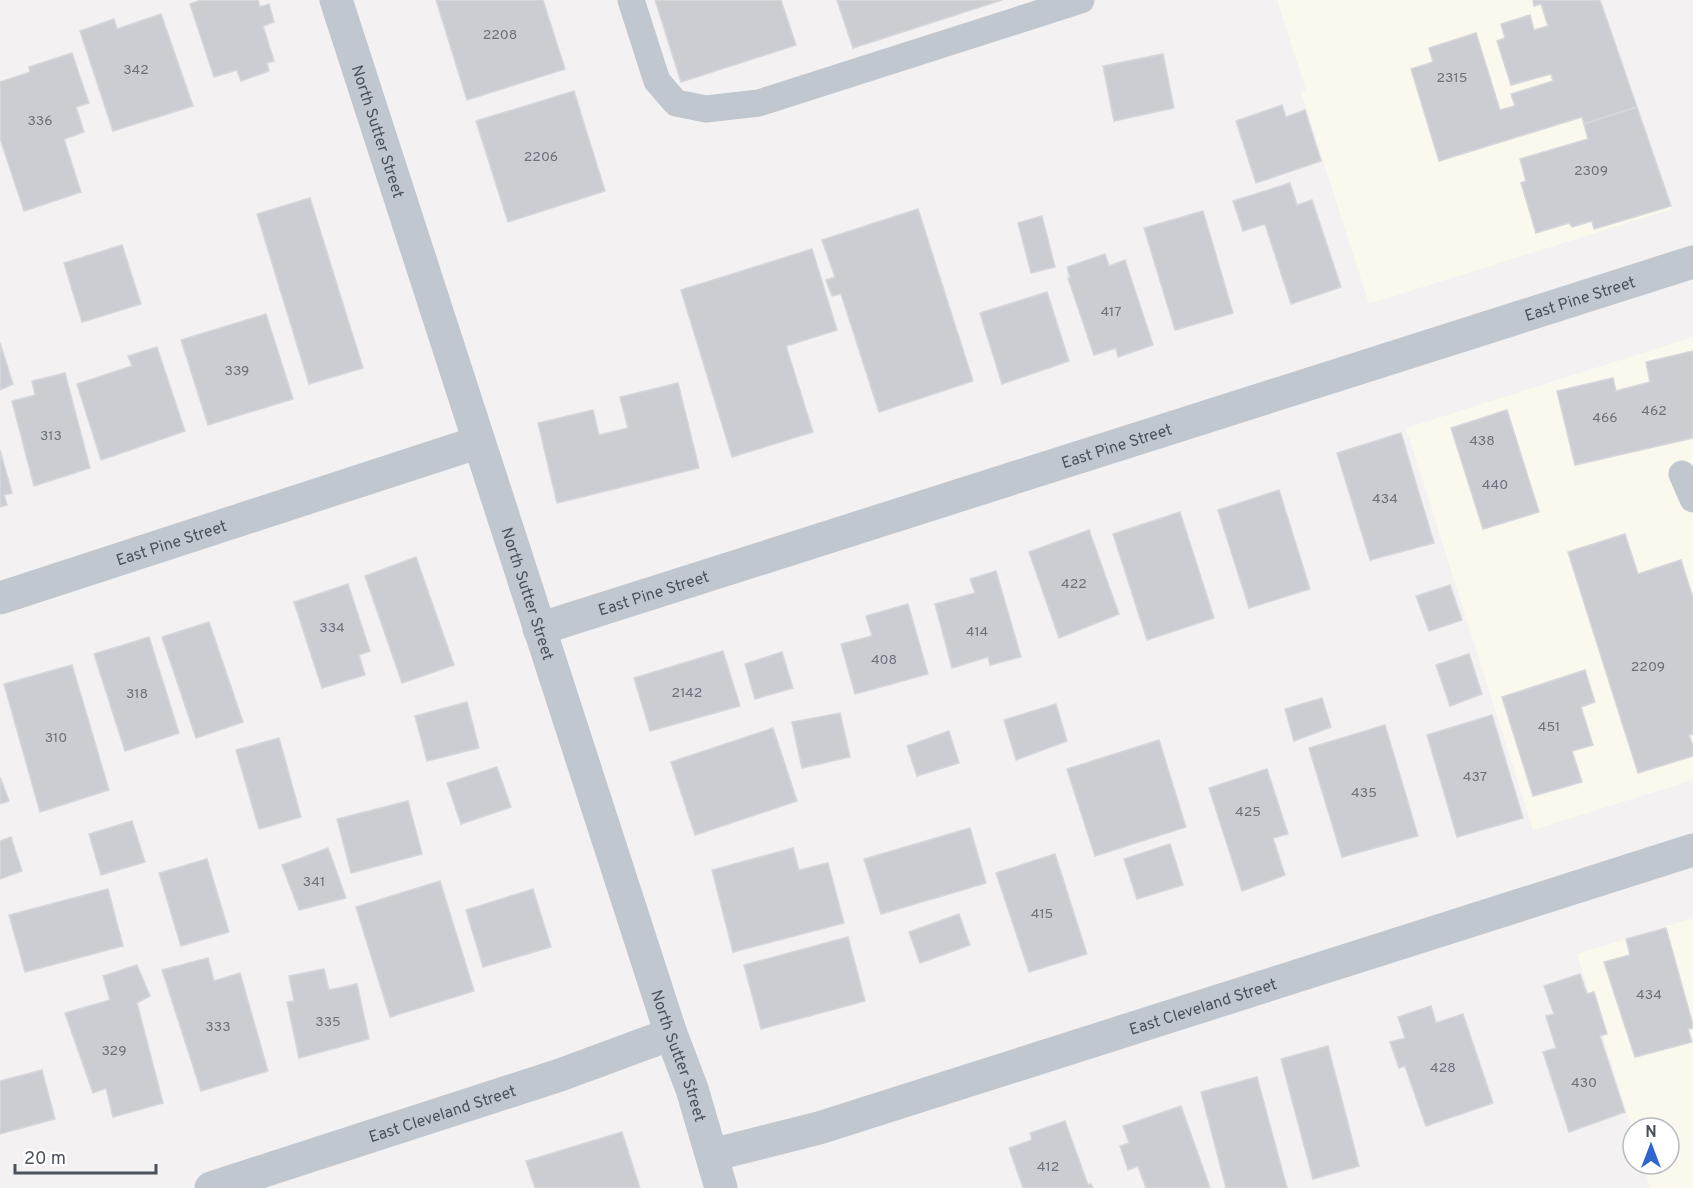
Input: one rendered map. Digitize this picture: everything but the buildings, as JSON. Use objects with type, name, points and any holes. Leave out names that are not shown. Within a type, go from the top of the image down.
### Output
[{"type":"street","name":"North Sutter Street","points":[[336,0],[671,1034],[692,1089],[721,1188]]},
{"type":"street","name":"East Pine Street","points":[[539,629],[1693,262]]},
{"type":"street","name":"East Pine Street","points":[[0,598],[479,442]]},
{"type":"street","name":"East Cleveland Street","points":[[712,1155],[819,1128],[1693,850]]},
{"type":"street","name":"East Cleveland Street","points":[[211,1188],[560,1075],[671,1034]]},
{"type":"lane","points":[[631,0],[657,81],[676,103],[706,109],[759,103],[1081,0]]},
{"type":"lane","points":[[1682,474],[1693,499]]},
{"type":"shaded area","points":[[1277,0],[1601,0],[1672,209],[1369,304],[1301,92],[1306,90]]},
{"type":"shaded area","points":[[1693,337],[1693,780],[1533,830],[1406,428]]},
{"type":"shaded area","points":[[1693,918],[1693,1188],[1650,1188],[1646,1176],[1681,1176],[1681,1116],[1628,1116],[1577,954]]}]
